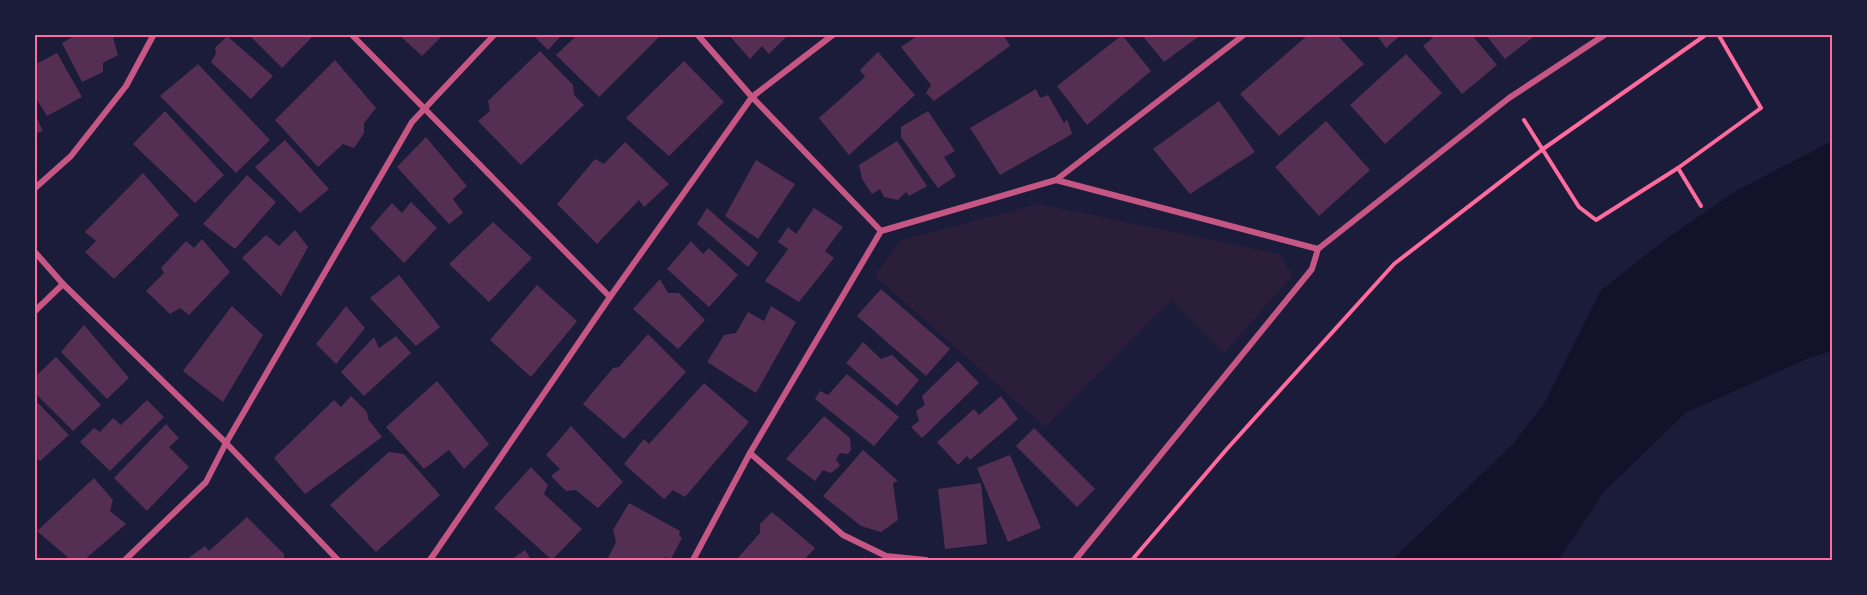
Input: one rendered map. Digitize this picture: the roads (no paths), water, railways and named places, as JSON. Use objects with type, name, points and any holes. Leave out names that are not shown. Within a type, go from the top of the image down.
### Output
[{"type":"street","points":[[34,189],[71,156],[126,86],[154,34]]},
{"type":"street","points":[[351,34],[609,297]]},
{"type":"street","points":[[125,561],[206,482],[226,442],[412,122],[495,34]]},
{"type":"street","points":[[697,34],[752,96],[881,231]]},
{"type":"street","points":[[430,561],[609,297],[752,96],[834,34]]},
{"type":"street","points":[[693,561],[750,453],[881,231],[1056,180],[1245,34]]},
{"type":"street","points":[[1075,561],[1312,269],[1318,249],[1509,98],[1606,34]]},
{"type":"street","points":[[1056,180],[1318,249]]},
{"type":"street","points":[[34,250],[63,284],[226,442],[338,561]]},
{"type":"street","points":[[34,312],[63,284]]},
{"type":"street","points":[[750,453],[843,535],[886,556],[926,561]]}]
